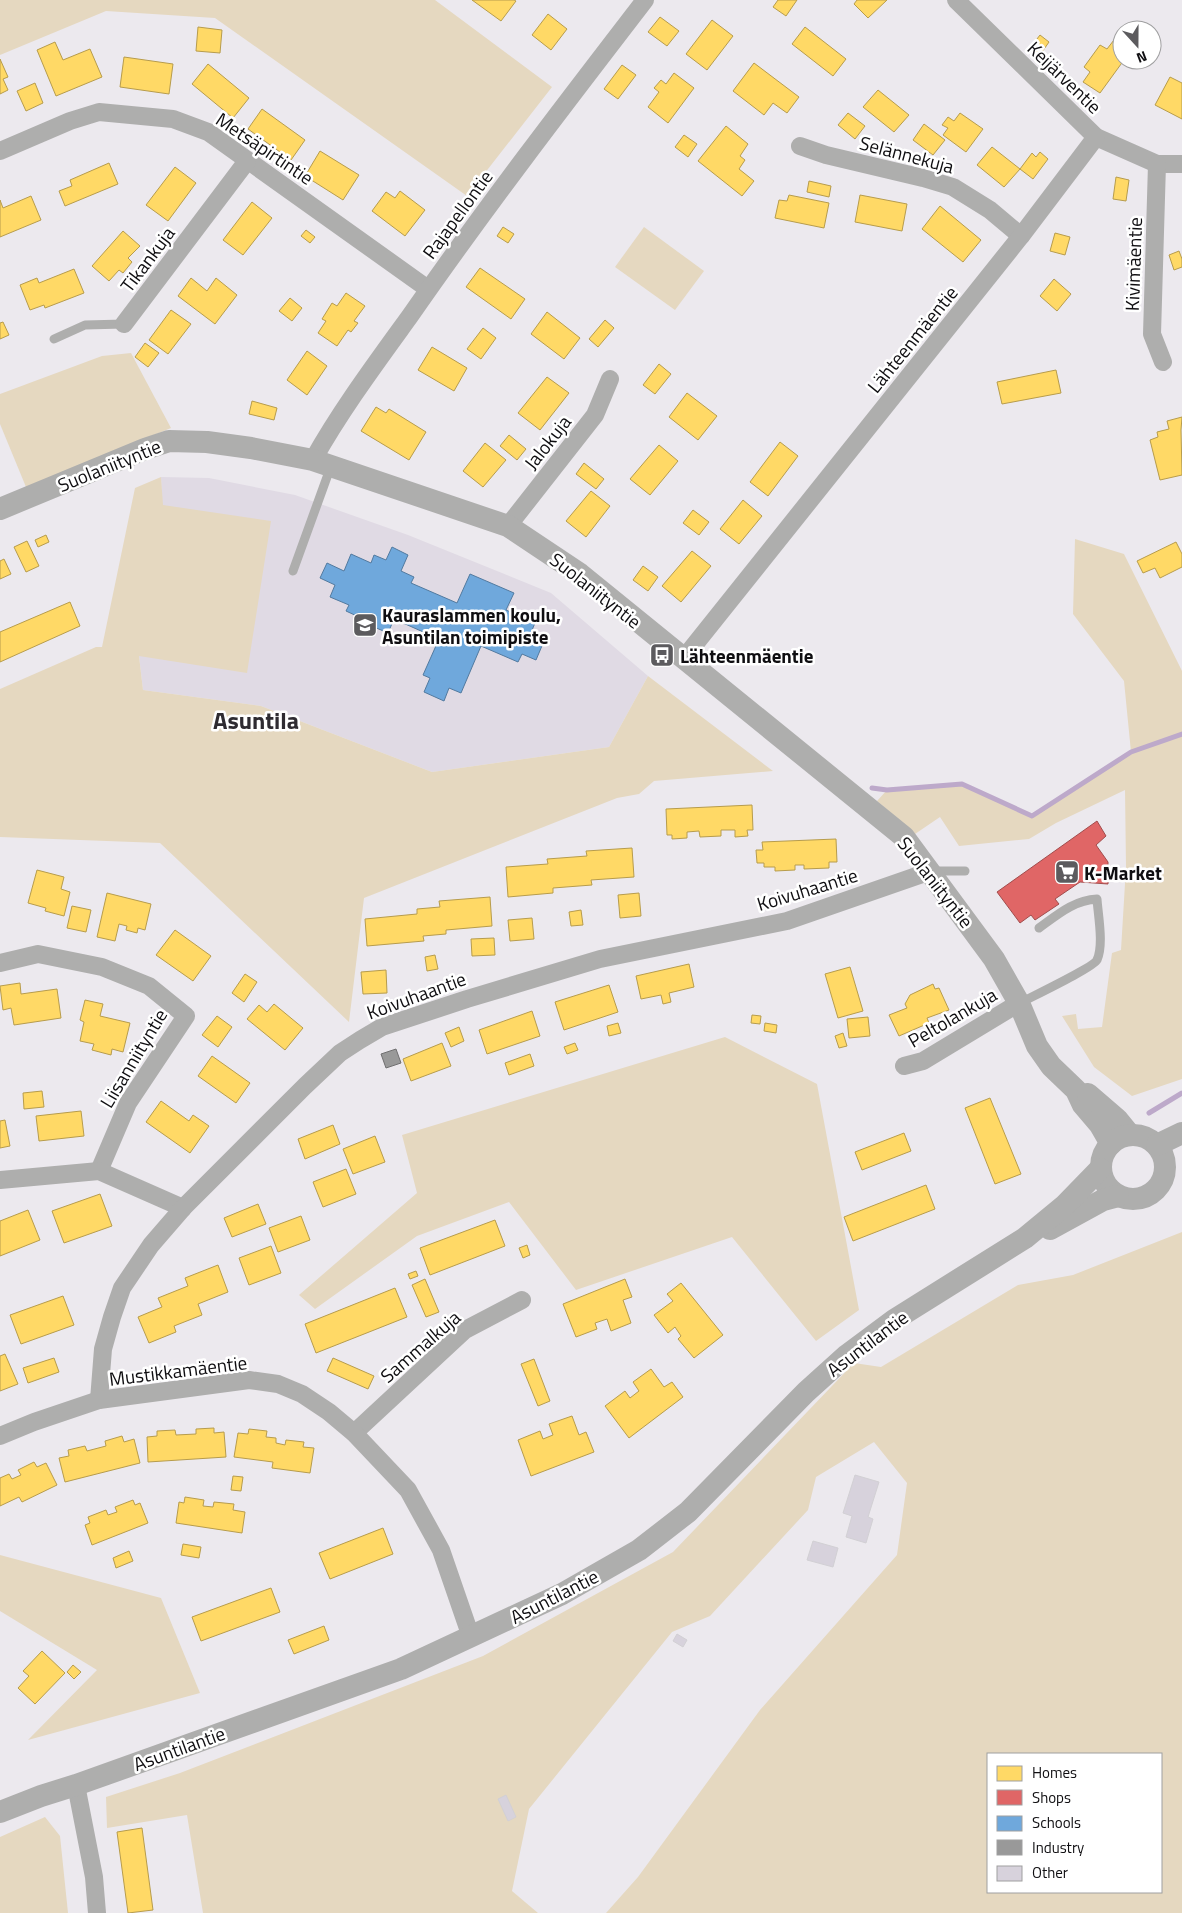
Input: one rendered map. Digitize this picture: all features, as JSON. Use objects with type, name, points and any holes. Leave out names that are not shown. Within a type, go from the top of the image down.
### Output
[{"type":"street","name":"Keijärventie","points":[[956,0],[1096,137],[1157,164]]},
{"type":"street","name":"Rajapellontie","points":[[322,463],[333,425],[428,289],[636,3]]},
{"type":"street","name":"Metsäpirtintie","points":[[0,151],[70,121],[99,112],[173,119],[208,132],[428,289]]},
{"type":"street","name":"Lähteenmäentie","points":[[684,658],[1021,236],[1096,137]]},
{"type":"street","name":"Selännekuja","points":[[800,146],[826,155],[953,187],[990,210],[1021,236]]},
{"type":"street","name":"Tikankuja","points":[[124,324],[247,161]]},
{"type":"street","points":[[1157,164],[1182,164]]},
{"type":"street","name":"Kivimäentie","points":[[1157,164],[1152,334],[1163,362]]},
{"type":"street","name":"Jalokuja","points":[[508,526],[595,416],[610,379]]},
{"type":"street","name":"Suolaniityntie","points":[[0,509],[145,449],[169,441],[207,442],[251,448],[322,463],[508,526],[580,574],[904,837],[994,958],[1019,1003],[1037,1046],[1051,1066],[1076,1090],[1087,1094],[1100,1103],[1121,1139]]},
{"type":"street","name":"Koivuhaantie","points":[[99,1400],[103,1348],[122,1288],[151,1245],[183,1208],[340,1053],[360,1040],[382,1027],[600,958],[787,921],[931,871]]},
{"type":"street","name":"Liisanniityntie","points":[[0,963],[38,954],[102,967],[149,986],[186,1016],[128,1103],[99,1170]]},
{"type":"street","name":"Peltolankuja","points":[[904,1066],[923,1061],[1019,1003]]},
{"type":"street","points":[[1157,1145],[1182,1133]]},
{"type":"street","points":[[1145,1137],[1157,1145],[1165,1162],[1165,1172],[1163,1181],[1152,1194],[1135,1200],[1118,1196],[1105,1184],[1100,1169],[1105,1151],[1121,1139],[1145,1137]]},
{"type":"street","points":[[1165,1172],[1182,1156]]},
{"type":"street","name":"Asuntilantie","points":[[0,1812],[402,1669],[562,1594],[639,1550],[688,1512],[806,1392],[848,1356],[894,1320],[1026,1238],[1065,1205],[1100,1169]]},
{"type":"street","points":[[0,1180],[99,1170],[183,1208]]},
{"type":"street","name":"Asuntilantie","points":[[1026,1238],[1065,1222],[1103,1200],[1118,1196]]},
{"type":"street","name":"Sammalkuja","points":[[354,1433],[465,1330],[522,1300]]},
{"type":"street","name":"Mustikkamäentie","points":[[0,1436],[34,1422],[99,1400],[249,1380],[278,1384],[302,1394],[329,1412],[354,1433],[408,1490],[441,1550],[471,1637]]},
{"type":"street","points":[[76,1785],[94,1877],[97,1913]]},
{"type":"lane","name":"Tikankuja","points":[[54,339],[85,325],[124,324]]},
{"type":"lane","points":[[293,570],[322,463]]},
{"type":"lane","points":[[931,871],[965,871]]},
{"type":"lane","points":[[1019,1003],[1070,976],[1088,969],[1097,962],[1100,950],[1098,899],[1087,900],[1065,909],[1039,928]]},
{"type":"shaded area","points":[[0,0],[435,0],[552,87],[467,196],[215,18],[106,11],[0,55]]},
{"type":"shaded area","points":[[644,227],[704,271],[675,310],[615,267]]},
{"type":"shaded area","points":[[131,353],[171,428],[26,487],[0,424],[0,394],[102,356]]},
{"type":"shaded area","name":"Kauraslammen koulu, Asuntilan toimipiste","points":[[161,477],[209,478],[295,495],[408,535],[551,593],[648,676],[609,747],[432,772],[261,706],[143,690],[139,656],[162,505]]},
{"type":"shaded area","points":[[161,477],[163,505],[271,521],[247,673],[139,656],[143,690],[261,706],[432,772],[609,747],[648,676],[773,771],[654,781],[639,794],[617,798],[364,898],[349,1022],[160,843],[0,837],[0,689],[96,647],[102,647],[135,488]]},
{"type":"shaded area","points":[[1075,539],[1124,554],[1182,671],[1182,1079],[1132,1096],[1094,1067],[1062,1016],[1076,1014],[1078,1029],[1102,1027],[1112,953],[1121,950],[1126,867],[1125,790],[1056,823],[1029,839],[959,846],[940,817],[915,834],[877,801],[887,790],[962,784],[1032,816],[1131,752],[1124,681],[1073,614]]},
{"type":"shaded area","points":[[725,1037],[817,1084],[859,1310],[816,1341],[732,1237],[576,1290],[509,1202],[417,1236],[315,1309],[299,1295],[417,1193],[402,1135]]},
{"type":"shaded area","points":[[1182,1232],[1182,1913],[606,1913],[638,1877],[760,1710],[897,1555],[907,1483],[874,1442],[816,1477],[808,1510],[710,1616],[672,1632],[529,1809],[512,1891],[538,1913],[203,1913],[187,1815],[107,1828],[106,1797],[180,1773],[483,1656],[673,1552],[854,1363],[881,1367],[1018,1285],[1073,1275]]},
{"type":"shaded area","points":[[0,1555],[161,1598],[200,1693],[28,1740],[97,1670],[0,1611]]},
{"type":"shaded area","points":[[45,1817],[60,1836],[68,1913],[0,1913],[0,1837]]},
{"type":"building: Homes","points":[[472,0],[514,0],[516,1],[501,21]]},
{"type":"building: Homes","points":[[778,0],[797,0],[786,16],[773,7]]},
{"type":"building: Homes","points":[[857,0],[887,0],[868,18],[854,4]]},
{"type":"building: Homes","points":[[548,14],[567,29],[551,50],[532,35]]},
{"type":"building: Homes","points":[[660,17],[679,31],[667,46],[648,32]]},
{"type":"building: Homes","points":[[712,20],[733,36],[707,70],[686,54]]},
{"type":"building: Homes","points":[[198,27],[222,30],[220,53],[196,51]]},
{"type":"building: Homes","points":[[805,27],[846,59],[833,76],[792,44]]},
{"type":"building: Homes","points":[[1040,35],[1049,42],[1040,55],[1030,48]]},
{"type":"building: Homes","points":[[55,42],[63,60],[90,49],[102,77],[56,96],[37,50]]},
{"type":"building: Homes","points":[[1112,43],[1112,70],[1117,70],[1100,93],[1083,82],[1090,72],[1084,67],[1100,45],[1107,49]]},
{"type":"building: Homes","points":[[124,57],[173,64],[169,94],[120,87]]},
{"type":"building: Homes","points":[[0,59],[8,77],[3,79],[8,90],[0,94]]},
{"type":"building: Homes","points":[[754,63],[799,97],[787,113],[773,103],[764,115],[733,91]]},
{"type":"building: Homes","points":[[208,64],[249,98],[233,118],[192,84]]},
{"type":"building: Homes","points":[[622,65],[636,75],[618,99],[604,89]]},
{"type":"building: Homes","points":[[674,73],[694,88],[668,123],[648,107],[659,92],[654,88],[661,80],[666,84]]},
{"type":"building: Homes","points":[[1170,77],[1182,83],[1182,119],[1155,105]]},
{"type":"building: Homes","points":[[35,83],[43,103],[26,111],[17,91]]},
{"type":"building: Homes","points":[[878,90],[909,115],[894,132],[863,107]]},
{"type":"building: Homes","points":[[262,109],[305,140],[291,160],[248,129]]},
{"type":"building: Homes","points":[[848,113],[865,126],[855,139],[838,125]]},
{"type":"building: Homes","points":[[960,113],[983,129],[966,152],[943,135],[948,128],[942,125],[948,117],[954,121]]},
{"type":"building: Homes","points":[[924,124],[945,140],[933,155],[913,140]]},
{"type":"building: Homes","points":[[726,126],[748,144],[740,156],[745,160],[739,169],[754,181],[742,196],[698,161]]},
{"type":"building: Homes","points":[[684,135],[697,144],[688,157],[675,147]]},
{"type":"building: Homes","points":[[992,147],[1020,169],[1004,187],[977,165]]},
{"type":"building: Homes","points":[[320,151],[359,175],[343,200],[305,176]]},
{"type":"building: Homes","points":[[1040,152],[1048,159],[1033,179],[1020,169],[1032,153],[1036,157]]},
{"type":"building: Homes","points":[[109,163],[118,184],[65,206],[59,191],[72,186],[70,180]]},
{"type":"building: Homes","points":[[175,167],[196,183],[168,221],[146,205]]},
{"type":"building: Homes","points":[[1116,177],[1129,180],[1126,201],[1113,199]]},
{"type":"building: Homes","points":[[809,181],[831,186],[829,197],[807,192]]},
{"type":"building: Homes","points":[[400,191],[425,210],[405,236],[372,211],[386,192],[395,198]]},
{"type":"building: Homes","points":[[789,195],[829,203],[824,228],[775,218],[779,200],[787,201]]},
{"type":"building: Homes","points":[[860,195],[907,204],[902,231],[855,222]]},
{"type":"building: Homes","points":[[31,196],[41,220],[0,237],[0,200],[3,208]]},
{"type":"building: Homes","points":[[252,202],[272,218],[243,255],[223,240]]},
{"type":"building: Homes","points":[[940,206],[981,240],[963,262],[922,229]]},
{"type":"building: Homes","points":[[503,227],[514,234],[508,243],[497,236]]},
{"type":"building: Homes","points":[[306,230],[315,237],[310,243],[301,236]]},
{"type":"building: Homes","points":[[123,231],[140,246],[128,258],[132,262],[123,273],[119,270],[109,281],[92,266]]},
{"type":"building: Homes","points":[[1055,233],[1070,237],[1065,255],[1050,251]]},
{"type":"building: Homes","points":[[1179,251],[1182,267],[1174,270],[1169,255]]},
{"type":"building: Homes","points":[[480,268],[525,299],[511,319],[466,287]]},
{"type":"building: Homes","points":[[74,269],[84,293],[45,308],[44,305],[30,310],[20,285],[37,278],[39,283]]},
{"type":"building: Homes","points":[[191,278],[207,291],[216,278],[237,295],[215,324],[178,296]]},
{"type":"building: Homes","points":[[1054,279],[1071,294],[1057,311],[1040,296]]},
{"type":"building: Homes","points":[[346,293],[365,306],[354,321],[358,323],[351,332],[348,330],[337,346],[318,333],[326,321],[322,319],[332,303],[337,306]]},
{"type":"building: Homes","points":[[290,298],[302,308],[292,321],[279,311]]},
{"type":"building: Homes","points":[[171,310],[191,324],[168,354],[149,340]]},
{"type":"building: Homes","points":[[547,312],[580,338],[564,359],[531,334]]},
{"type":"building: Homes","points":[[605,320],[614,328],[598,347],[589,339]]},
{"type":"building: Homes","points":[[3,322],[9,335],[0,339],[0,323]]},
{"type":"building: Homes","points":[[483,328],[496,338],[481,359],[467,349]]},
{"type":"building: Homes","points":[[145,343],[159,353],[148,367],[135,357]]},
{"type":"building: Homes","points":[[432,347],[467,368],[454,391],[418,370]]},
{"type":"building: Homes","points":[[307,351],[327,366],[307,395],[287,380]]},
{"type":"building: Homes","points":[[659,364],[671,374],[655,394],[643,385]]},
{"type":"building: Homes","points":[[1056,370],[1061,393],[1002,404],[997,382]]},
{"type":"building: Homes","points":[[547,377],[569,393],[540,430],[518,413]]},
{"type":"building: Homes","points":[[687,393],[717,416],[698,440],[669,417]]},
{"type":"building: Homes","points":[[252,401],[277,408],[274,420],[249,414]]},
{"type":"building: Homes","points":[[376,407],[386,413],[389,409],[426,432],[409,460],[361,431]]},
{"type":"building: Homes","points":[[1182,417],[1182,475],[1160,480],[1150,440],[1158,437],[1157,432],[1169,429],[1167,421]]},
{"type":"building: Homes","points":[[509,435],[526,449],[517,460],[500,446]]},
{"type":"building: Homes","points":[[780,442],[798,456],[768,496],[750,482]]},
{"type":"building: Homes","points":[[485,443],[506,460],[483,487],[463,471]]},
{"type":"building: Homes","points":[[659,445],[678,461],[650,495],[630,479]]},
{"type":"building: Homes","points":[[584,463],[604,479],[596,489],[576,474]]},
{"type":"building: Homes","points":[[591,491],[610,506],[586,537],[566,521]]},
{"type":"building: Homes","points":[[743,500],[762,516],[739,544],[720,529]]},
{"type":"building: Homes","points":[[693,510],[709,522],[699,535],[683,523]]},
{"type":"building: Homes","points":[[46,535],[49,542],[38,547],[35,540]]},
{"type":"building: Homes","points":[[27,541],[39,566],[26,572],[14,547]]},
{"type":"building: Homes","points":[[1176,542],[1182,554],[1182,567],[1160,578],[1155,568],[1143,573],[1137,561]]},
{"type":"building: Homes","points":[[692,551],[711,566],[681,602],[662,586]]},
{"type":"building: Homes","points":[[4,559],[11,574],[0,579],[0,561]]},
{"type":"building: Homes","points":[[643,566],[658,577],[648,591],[633,580]]},
{"type":"building: Homes","points":[[70,602],[80,626],[0,662],[0,632]]},
{"type":"building: Homes","points":[[752,805],[753,830],[747,830],[748,836],[735,837],[735,830],[721,830],[721,836],[700,837],[699,831],[687,832],[687,838],[672,839],[672,835],[667,835],[666,809]]},
{"type":"building: Homes","points":[[836,839],[837,862],[829,862],[829,868],[804,869],[804,865],[795,865],[795,870],[775,871],[775,867],[764,867],[764,863],[757,863],[756,850],[763,850],[762,842]]},
{"type":"building: Homes","points":[[632,848],[634,877],[591,880],[592,885],[553,888],[553,893],[508,897],[506,867],[548,864],[547,859],[587,856],[586,851]]},
{"type":"building: Homes","points":[[37,870],[64,877],[61,889],[70,892],[64,916],[45,911],[46,908],[28,903]]},
{"type":"building: Homes","points":[[107,893],[151,904],[145,930],[138,928],[137,933],[126,930],[127,926],[119,924],[115,941],[97,937]]},
{"type":"building: Homes","points":[[639,893],[641,916],[620,918],[618,895]]},
{"type":"building: Homes","points":[[490,897],[492,926],[446,930],[446,934],[423,936],[424,941],[367,946],[365,919],[417,914],[417,909],[440,907],[439,901]]},
{"type":"building: Homes","points":[[72,906],[91,910],[86,932],[67,928]]},
{"type":"building: Homes","points":[[581,910],[583,925],[571,926],[569,912]]},
{"type":"building: Homes","points":[[532,918],[534,939],[510,941],[508,920]]},
{"type":"building: Homes","points":[[175,930],[211,956],[193,981],[156,955]]},
{"type":"building: Homes","points":[[494,938],[495,955],[472,956],[471,939]]},
{"type":"building: Homes","points":[[435,955],[438,969],[427,971],[425,957]]},
{"type":"building: Homes","points":[[689,964],[694,987],[669,993],[671,1002],[663,1004],[661,995],[641,999],[636,976]]},
{"type":"building: Homes","points":[[850,967],[863,1011],[838,1018],[825,974]]},
{"type":"building: Homes","points":[[386,970],[387,993],[363,994],[361,972]]},
{"type":"building: Homes","points":[[245,974],[257,982],[244,1002],[232,993]]},
{"type":"building: Homes","points":[[20,983],[21,994],[57,989],[61,1018],[14,1025],[11,1008],[3,1010],[0,986]]},
{"type":"building: Homes","points":[[933,984],[935,989],[939,988],[949,1010],[927,1018],[929,1023],[899,1036],[889,1015],[907,1008],[905,1004],[910,995]]},
{"type":"building: Homes","points":[[609,985],[618,1012],[564,1030],[555,1002]]},
{"type":"building: Homes","points":[[85,1000],[103,1004],[100,1016],[130,1023],[123,1052],[112,1049],[111,1055],[92,1050],[94,1044],[80,1041],[84,1022],[80,1020]]},
{"type":"building: Homes","points":[[274,1004],[303,1028],[285,1050],[247,1019],[259,1005],[267,1012]]},
{"type":"building: Homes","points":[[532,1011],[540,1036],[487,1054],[479,1030]]},
{"type":"building: Homes","points":[[752,1015],[761,1016],[760,1024],[751,1023]]},
{"type":"building: Homes","points":[[217,1016],[232,1027],[218,1047],[202,1035]]},
{"type":"building: Homes","points":[[868,1017],[870,1036],[849,1038],[847,1019]]},
{"type":"building: Homes","points":[[618,1023],[621,1033],[609,1036],[607,1026]]},
{"type":"building: Homes","points":[[765,1023],[777,1025],[776,1033],[764,1031]]},
{"type":"building: Homes","points":[[459,1027],[464,1041],[451,1047],[445,1033]]},
{"type":"building: Homes","points":[[843,1033],[847,1046],[839,1048],[835,1036]]},
{"type":"building: Homes","points":[[442,1043],[451,1066],[411,1081],[403,1059]]},
{"type":"building: Homes","points":[[575,1043],[578,1050],[567,1054],[564,1047]]},
{"type":"building: Homes","points":[[530,1054],[534,1066],[509,1075],[505,1063]]},
{"type":"building: Homes","points":[[212,1056],[250,1083],[236,1103],[198,1076]]},
{"type":"building: Homes","points":[[42,1091],[44,1107],[24,1109],[23,1093]]},
{"type":"building: Homes","points":[[990,1098],[1021,1174],[995,1184],[965,1108]]},
{"type":"building: Homes","points":[[161,1101],[189,1121],[193,1115],[209,1126],[190,1153],[146,1122]]},
{"type":"building: Homes","points":[[81,1111],[84,1136],[39,1141],[36,1116]]},
{"type":"building: Homes","points":[[5,1120],[10,1146],[0,1148],[0,1121]]},
{"type":"building: Homes","points":[[333,1125],[340,1144],[305,1159],[298,1139]]},
{"type":"building: Homes","points":[[904,1133],[911,1151],[862,1170],[855,1152]]},
{"type":"building: Homes","points":[[375,1136],[385,1162],[353,1174],[343,1149]]},
{"type":"building: Homes","points":[[346,1169],[356,1194],[323,1207],[313,1182]]},
{"type":"building: Homes","points":[[926,1185],[935,1209],[853,1241],[844,1217]]},
{"type":"building: Homes","points":[[100,1194],[112,1226],[64,1243],[52,1211]]},
{"type":"building: Homes","points":[[258,1204],[266,1224],[232,1237],[224,1218]]},
{"type":"building: Homes","points":[[28,1210],[40,1240],[0,1256],[0,1221]]},
{"type":"building: Homes","points":[[301,1216],[310,1240],[278,1252],[269,1228]]},
{"type":"building: Homes","points":[[495,1220],[505,1246],[430,1275],[420,1248]]},
{"type":"building: Homes","points":[[527,1245],[530,1255],[523,1258],[519,1248]]},
{"type":"building: Homes","points":[[271,1246],[281,1273],[249,1285],[239,1258]]},
{"type":"building: Homes","points":[[218,1265],[228,1292],[198,1304],[202,1315],[174,1326],[176,1332],[149,1343],[138,1317],[162,1307],[158,1298],[188,1286],[185,1278]]},
{"type":"building: Homes","points":[[416,1271],[418,1276],[410,1279],[408,1274]]},
{"type":"building: Homes","points":[[425,1279],[439,1312],[426,1317],[412,1285]]},
{"type":"building: Homes","points":[[625,1279],[632,1297],[623,1300],[631,1323],[611,1331],[607,1319],[595,1323],[597,1329],[576,1337],[563,1304]]},
{"type":"building: Homes","points":[[681,1283],[723,1335],[694,1358],[678,1339],[681,1336],[675,1327],[668,1333],[654,1315],[673,1301],[667,1294]]},
{"type":"building: Homes","points":[[395,1288],[407,1317],[316,1353],[305,1324]]},
{"type":"building: Homes","points":[[63,1296],[74,1325],[21,1344],[10,1315]]},
{"type":"building: Homes","points":[[5,1354],[18,1384],[0,1391],[0,1356]]},
{"type":"building: Homes","points":[[54,1358],[59,1372],[28,1383],[23,1368]]},
{"type":"building: Homes","points":[[333,1358],[374,1376],[368,1389],[327,1371]]},
{"type":"building: Homes","points":[[534,1359],[550,1401],[538,1406],[521,1364]]},
{"type":"building: Homes","points":[[651,1369],[664,1387],[672,1382],[683,1397],[629,1438],[605,1406],[625,1391],[630,1398],[639,1391],[633,1382]]},
{"type":"building: Homes","points":[[572,1416],[579,1435],[586,1432],[594,1452],[531,1476],[518,1440],[540,1431],[543,1439],[553,1435],[549,1424]]},
{"type":"building: Homes","points":[[214,1428],[214,1433],[224,1432],[226,1457],[148,1462],[147,1437],[157,1436],[157,1431],[175,1430],[176,1435],[196,1434],[196,1429]]},
{"type":"building: Homes","points":[[249,1429],[267,1431],[266,1437],[276,1438],[276,1443],[285,1445],[286,1440],[304,1442],[303,1447],[314,1448],[310,1473],[272,1468],[273,1462],[234,1457],[238,1433],[248,1434]]},
{"type":"building: Homes","points":[[122,1436],[124,1442],[134,1439],[140,1463],[65,1482],[59,1458],[69,1456],[68,1450],[85,1446],[87,1451],[106,1446],[105,1441]]},
{"type":"building: Homes","points":[[34,1462],[37,1467],[46,1463],[57,1485],[22,1502],[19,1497],[0,1506],[0,1478],[9,1474],[12,1479],[21,1475],[18,1470]]},
{"type":"building: Homes","points":[[233,1476],[243,1477],[241,1491],[231,1490]]},
{"type":"building: Homes","points":[[185,1497],[204,1500],[203,1506],[213,1507],[214,1502],[234,1504],[233,1510],[245,1512],[242,1533],[176,1523],[179,1502],[184,1503]]},
{"type":"building: Homes","points":[[133,1500],[135,1505],[140,1503],[148,1523],[92,1545],[85,1525],[90,1523],[88,1517],[106,1510],[108,1515],[117,1512],[115,1507]]},
{"type":"building: Homes","points":[[383,1528],[393,1554],[330,1579],[319,1553]]},
{"type":"building: Homes","points":[[183,1544],[201,1547],[199,1558],[181,1555]]},
{"type":"building: Homes","points":[[129,1551],[133,1561],[116,1568],[113,1558]]},
{"type":"building: Homes","points":[[271,1588],[280,1612],[201,1641],[192,1617]]},
{"type":"building: Homes","points":[[324,1626],[329,1640],[294,1654],[288,1640]]},
{"type":"building: Homes","points":[[42,1651],[65,1673],[35,1704],[18,1688],[29,1676],[23,1671]]},
{"type":"building: Homes","points":[[73,1665],[81,1672],[74,1679],[67,1672]]},
{"type":"building: Homes","points":[[142,1828],[153,1910],[128,1913],[117,1832]]},
{"type":"building: Shops","name":"K-Market","points":[[1097,821],[1106,836],[1096,845],[1108,862],[1108,884],[1080,882],[1055,899],[1059,904],[1035,920],[1031,915],[1020,923],[997,892]]},
{"type":"building: Schools","points":[[392,547],[408,555],[401,571],[414,577],[411,583],[457,603],[470,574],[514,593],[506,610],[535,623],[530,635],[544,641],[536,660],[522,654],[518,662],[481,646],[461,693],[449,688],[444,701],[424,692],[430,678],[423,675],[439,639],[394,619],[388,633],[374,627],[370,636],[354,628],[359,617],[346,611],[349,605],[330,597],[335,585],[320,578],[327,563],[344,571],[351,554],[371,563],[374,555],[386,560]]},
{"type":"building: Industry","points":[[396,1049],[401,1063],[386,1068],[381,1054]]},
{"type":"building: Other","points":[[855,1475],[879,1482],[868,1517],[873,1519],[866,1543],[846,1537],[852,1516],[843,1513]]},
{"type":"building: Other","points":[[813,1541],[838,1548],[833,1567],[807,1560]]},
{"type":"building: Other","points":[[677,1634],[687,1640],[683,1647],[673,1641]]},
{"type":"building: Other","points":[[506,1795],[516,1817],[508,1821],[498,1799]]},
{"type":"waterway","points":[[872,788],[887,790],[962,784],[1032,816],[1131,752],[1182,734]]},
{"type":"waterway","points":[[1149,1113],[1182,1093]]},
{"type":"place","name":"Kauraslammen koulu, Asuntilan toimipiste","points":[[365,625]]},
{"type":"place","name":"Lähteenmäentie","points":[[662,655]]},
{"type":"place","name":"K-Market","points":[[1067,872]]},
{"type":"district","name":"Asuntila","points":[[256,720]]}]
